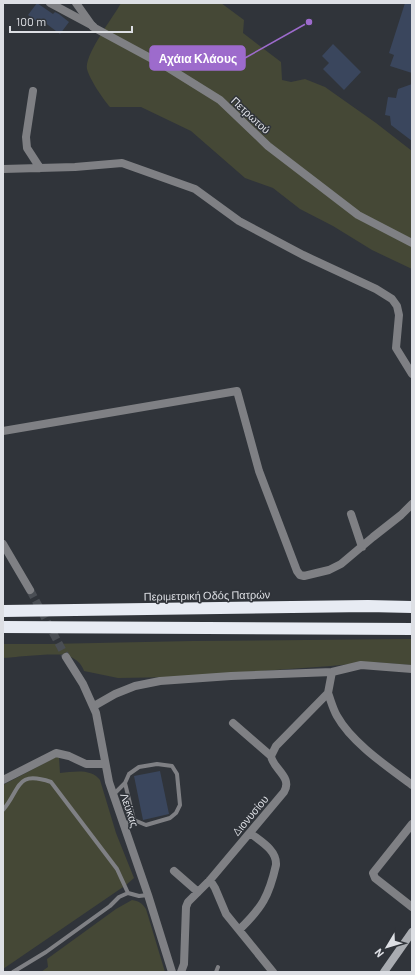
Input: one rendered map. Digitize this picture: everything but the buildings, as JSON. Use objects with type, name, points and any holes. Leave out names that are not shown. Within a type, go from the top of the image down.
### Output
[{"type":"highway","name":"Περιμετρική Οδός Πατρών","points":[[3,611],[368,606],[412,607]]},
{"type":"highway","points":[[3,627],[412,629]]},
{"type":"main road","points":[[384,972],[412,932]]},
{"type":"street","points":[[50,3],[93,26]]},
{"type":"street","name":"Πετρωτού","points":[[76,3],[93,26],[167,67],[220,100],[268,146],[358,214],[412,243]]},
{"type":"street","points":[[33,91],[26,137],[27,148],[40,168]]},
{"type":"street","points":[[3,169],[75,167],[122,163],[195,188],[239,221],[303,255],[387,295],[396,303],[398,309],[397,351],[412,374]]},
{"type":"street","points":[[3,430],[237,391],[259,471],[297,571],[300,575],[304,576],[329,570],[341,564],[401,515],[412,504]]},
{"type":"street","points":[[351,514],[362,547]]},
{"type":"street","points":[[3,544],[30,590]]},
{"type":"street","name":"Λεύκας","points":[[66,657],[94,706],[98,720],[105,764],[113,795],[148,895],[172,972]]},
{"type":"street","points":[[94,706],[115,694],[135,686],[160,681],[231,676],[332,672],[361,665],[412,669]]},
{"type":"street","points":[[332,672],[328,693],[337,715],[352,735],[369,751],[412,785]]},
{"type":"street","points":[[233,723],[271,756],[276,746],[328,693]]},
{"type":"street","points":[[3,780],[56,753],[69,756],[86,764],[105,764]]},
{"type":"street","name":"Διονυσίου","points":[[181,972],[184,964],[186,907],[188,902],[210,880],[284,792],[287,786],[284,777],[271,756]]},
{"type":"street","points":[[412,824],[373,872],[375,878],[412,907]]},
{"type":"street","points":[[239,930],[258,910],[268,895],[276,865],[276,860],[273,854],[250,833]]},
{"type":"street","points":[[174,871],[198,892]]},
{"type":"street","points":[[210,880],[223,908],[273,972]]},
{"type":"lane","points":[[113,795],[125,783],[129,774],[139,767],[157,764],[172,766],[177,774],[180,805],[176,813],[170,818],[146,825],[134,820],[122,824]]},
{"type":"lane","points":[[3,810],[18,785],[27,779],[38,778],[51,782],[117,869],[128,893]]},
{"type":"lane","points":[[125,783],[134,820]]},
{"type":"lane","points":[[13,972],[46,952],[110,906],[119,897],[128,893],[139,896],[148,895]]},
{"type":"lane","points":[[216,972],[218,967]]},
{"type":"green space","points":[[121,3],[221,3],[244,20],[243,33],[281,62],[282,80],[291,82],[305,79],[325,87],[376,123],[412,151],[412,269],[372,250],[333,226],[300,209],[273,188],[245,178],[191,131],[141,107],[110,107],[100,94],[91,78],[87,69],[87,63],[100,36]]},
{"type":"green space","points":[[412,639],[412,665],[372,662],[177,677],[118,678],[84,671],[82,666],[76,660],[64,655],[3,658],[3,644]]},
{"type":"green space","points":[[56,757],[59,757],[60,773],[87,772],[96,776],[100,780],[116,833],[134,878],[3,969],[3,785]]},
{"type":"green space","points":[[132,900],[137,901],[146,909],[165,972],[41,972],[48,967],[47,959],[116,909]]},
{"type":"tunnel","points":[[30,590],[66,657]]},
{"type":"place","name":"Αχάια Κλάους","points":[[309,22]]}]
